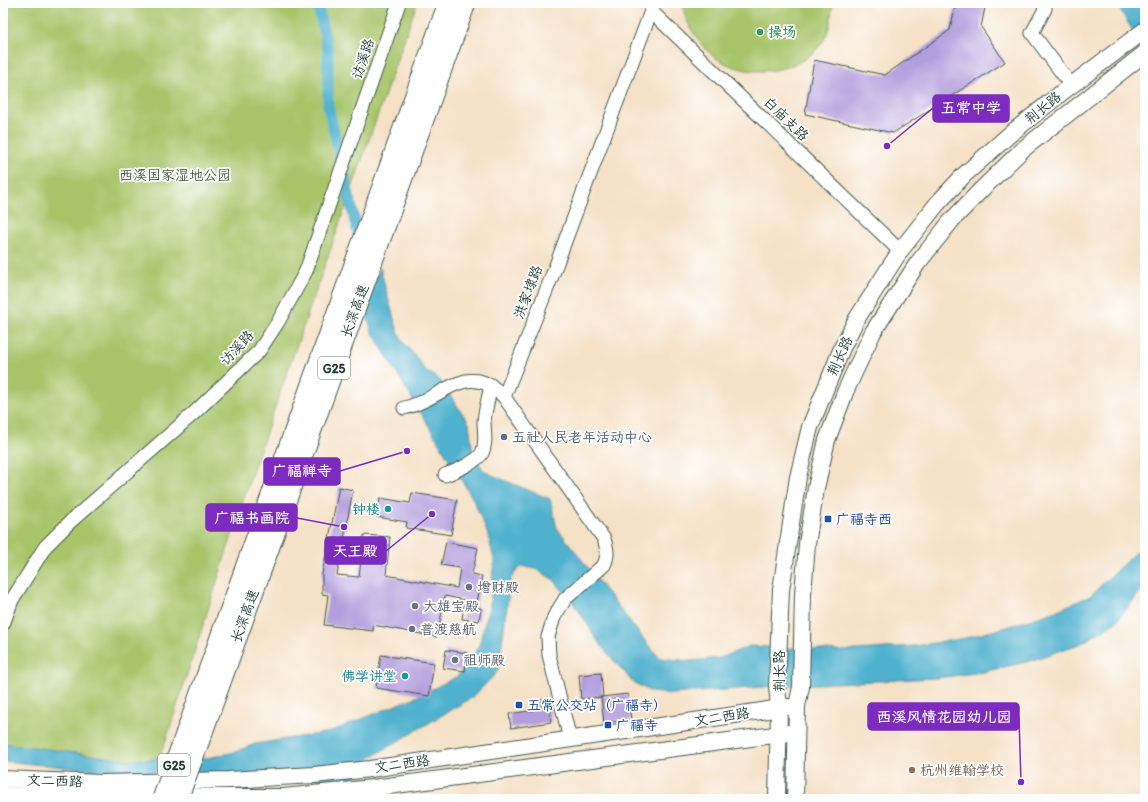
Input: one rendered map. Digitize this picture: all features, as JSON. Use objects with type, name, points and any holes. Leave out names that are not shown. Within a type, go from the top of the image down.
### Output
[{"type":"highway","name":"长深高速","points":[[178,799],[194,732],[448,3]]},
{"type":"highway","name":"长深高速","points":[[162,799],[194,732],[466,3]]},
{"type":"main road","name":"荆长路","points":[[777,799],[779,708],[777,686],[781,590],[798,477],[810,427],[849,334],[856,320],[900,251],[938,204],[964,175],[1009,135],[1071,85],[1145,30]]},
{"type":"main road","name":"荆长路","points":[[795,799],[798,706],[801,687],[803,594],[807,544],[816,488],[827,440],[846,390],[873,332],[917,264],[952,220],[1022,150],[1145,53]]},
{"type":"main road","name":"文二西路","points":[[3,779],[101,783],[229,780],[314,775],[370,769],[798,706]]},
{"type":"main road","name":"文二西路","points":[[3,795],[29,797],[282,798],[585,761],[797,732]]},
{"type":"street","name":"访溪路","points":[[3,624],[12,600],[44,547],[193,414],[259,351],[278,322],[306,271],[399,3]]},
{"type":"street","points":[[1045,3],[1045,9],[1032,33],[1071,85]]},
{"type":"street","name":"白庙支路","points":[[652,7],[900,251]]},
{"type":"street","name":"洪家埭路","points":[[504,397],[552,276],[652,7]]},
{"type":"street","points":[[409,407],[453,385],[480,381],[491,385],[504,397],[604,539],[608,549],[607,558],[604,565],[565,599],[554,617],[548,637],[549,655],[570,739]]},
{"type":"street","points":[[449,473],[478,457],[482,452],[485,436],[484,422],[491,385]]},
{"type":"green space","name":"西溪国家湿地公园","points":[[3,3],[417,3],[255,464],[165,743],[155,765],[3,760]]},
{"type":"green space","name":"操场","points":[[683,3],[833,3],[827,35],[816,50],[791,66],[776,70],[761,71],[746,70],[732,66],[719,60],[711,54],[691,29],[684,13]]},
{"type":"water","points":[[1116,3],[1145,3],[1145,51]]},
{"type":"water","points":[[380,268],[395,323],[403,342],[424,369],[439,379],[469,423],[473,454],[482,468],[486,472],[499,478],[550,499],[557,528],[660,658],[690,661],[720,658],[750,646],[842,651],[914,646],[965,638],[1051,613],[1090,596],[1145,543],[1145,586],[1116,622],[1082,643],[1030,661],[983,672],[937,678],[777,686],[671,694],[651,692],[633,682],[601,646],[579,611],[554,580],[536,569],[521,566],[511,578],[498,671],[473,697],[371,757],[351,780],[344,799],[321,799],[319,778],[92,770],[3,761],[3,743],[128,760],[207,758],[235,752],[255,744],[330,732],[423,694],[458,676],[478,649],[490,603],[494,559],[487,532],[473,499],[372,332],[366,312]]},
{"type":"building","points":[[956,3],[986,3],[981,27],[1005,62],[893,133],[805,114],[814,60],[885,75],[950,30]]},
{"type":"building","points":[[339,487],[353,490],[337,575],[359,577],[364,535],[390,537],[386,575],[457,588],[460,568],[441,565],[446,542],[478,548],[472,574],[482,576],[476,608],[481,608],[479,621],[462,619],[465,600],[445,596],[437,637],[373,625],[373,631],[324,625],[328,595],[322,594],[322,574]]},
{"type":"building","points":[[412,493],[457,500],[451,535],[406,528],[407,522],[377,517],[380,498],[410,503]]},
{"type":"building","name":"祖师殿","points":[[446,650],[467,653],[465,671],[443,668]]},
{"type":"building","name":"佛学讲堂","points":[[381,655],[434,663],[429,696],[376,688]]},
{"type":"building","points":[[601,673],[603,697],[581,699],[579,675]]},
{"type":"building","points":[[628,694],[631,720],[604,723],[601,697]]},
{"type":"building","points":[[548,699],[551,722],[511,728],[509,714],[535,710],[534,701]]},
{"type":"waterway","points":[[317,3],[328,50],[328,106],[357,230]]},
{"type":"place","name":"操场","points":[[760,32]]},
{"type":"place","name":"五常中学","points":[[887,146]]},
{"type":"place","name":"五社人民老年活动中心","points":[[504,437]]},
{"type":"place","name":"广福禅寺","points":[[407,451]]},
{"type":"place","name":"钟楼","points":[[388,509]]},
{"type":"place","name":"天王殿","points":[[432,514]]},
{"type":"place","name":"广福寺西","points":[[828,519]]},
{"type":"place","name":"广福书画院","points":[[344,527]]},
{"type":"place","name":"增财殿","points":[[469,587]]},
{"type":"place","name":"大雄宝殿","points":[[415,606]]},
{"type":"place","name":"普渡慈航","points":[[412,629]]},
{"type":"place","name":"祖师殿","points":[[455,660]]},
{"type":"place","name":"佛学讲堂","points":[[405,676]]},
{"type":"place","name":"五常公交站（广福寺）","points":[[519,705]]},
{"type":"place","name":"广福寺","points":[[608,725]]},
{"type":"place","name":"杭州维翰学校","points":[[912,770]]},
{"type":"place","name":"西溪风情花园幼儿园","points":[[1021,782]]}]
